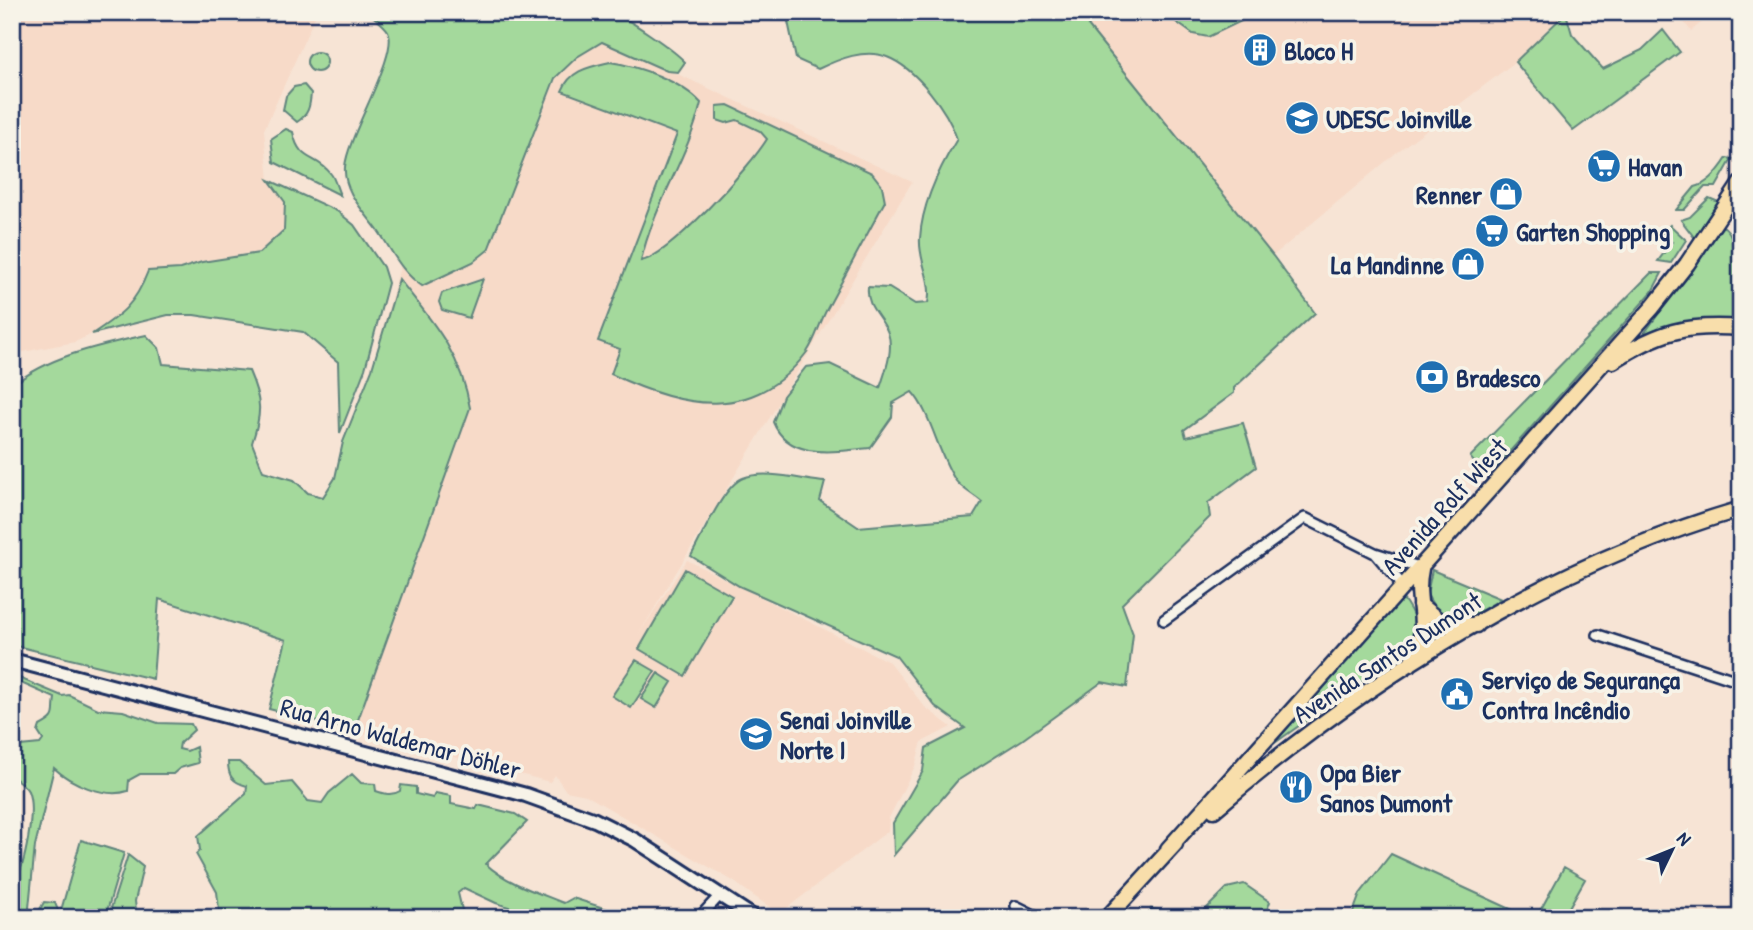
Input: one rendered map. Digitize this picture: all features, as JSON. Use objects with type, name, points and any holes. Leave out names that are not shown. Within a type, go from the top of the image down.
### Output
[{"type":"main road","name":"Avenida Rolf Wiest","points":[[1168,849],[1600,369],[1736,202],[1741,183]]},
{"type":"main road","points":[[1600,369],[1640,343],[1670,330],[1701,326],[1741,328]]},
{"type":"main road","name":"Avenida Santos Dumont","points":[[1107,918],[1168,849],[1264,769],[1410,666],[1477,625],[1619,551],[1741,509]]},
{"type":"main road","points":[[1410,666],[1421,639],[1423,608],[1418,590],[1422,568]]},
{"type":"main road","points":[[1404,587],[1423,608],[1444,625],[1477,625]]},
{"type":"main road","name":"Rua Arno Waldemar Döhler","points":[[12,660],[526,795],[627,835],[755,918]]},
{"type":"street","points":[[1164,620],[1305,518],[1375,553],[1422,568]]},
{"type":"street","points":[[1375,553],[1404,587]]},
{"type":"street","points":[[1598,635],[1741,682]]},
{"type":"street","points":[[699,918],[721,894]]},
{"type":"street","points":[[1016,906],[1040,918]]},
{"type":"shaded area","points":[[12,12],[317,12],[264,130],[269,180],[285,202],[284,230],[259,253],[202,262],[180,269],[140,292],[125,313],[75,342],[12,354]]},
{"type":"shaded area","points":[[472,12],[543,12],[912,182],[639,634],[687,560],[889,662],[925,707],[951,727],[922,742],[915,766],[889,818],[888,831],[779,914],[733,881],[586,795],[566,791],[555,775],[550,782],[275,711]]},
{"type":"shaded area","name":"UDESC Joinville","points":[[1104,12],[1568,12],[1515,62],[1397,152],[1273,256],[1087,26]]},
{"type":"shaded area","points":[[1676,12],[1714,12],[1691,31]]},
{"type":"green space","points":[[596,10],[611,12],[638,26],[685,62],[678,72],[667,71],[602,42],[577,57],[555,78],[488,250],[473,262],[422,286],[403,268],[356,202],[345,176],[348,153],[380,76],[390,42],[386,28],[368,12],[548,12],[549,17]]},
{"type":"green space","points":[[786,12],[1104,12],[1088,26],[1273,256],[1315,313],[1234,388],[1234,393],[1184,430],[1186,437],[1243,423],[1256,467],[1208,503],[1210,517],[1122,604],[1133,634],[1127,687],[1102,682],[1022,740],[957,781],[894,855],[893,823],[923,771],[926,748],[965,728],[935,706],[896,656],[739,586],[691,556],[728,491],[743,478],[752,476],[773,475],[825,482],[820,501],[858,527],[973,517],[982,502],[956,481],[919,400],[912,392],[893,403],[892,417],[870,448],[815,451],[802,448],[790,443],[780,434],[773,422],[783,396],[806,367],[830,364],[880,388],[888,361],[890,340],[869,301],[868,287],[889,288],[915,304],[928,303],[929,286],[920,246],[921,225],[933,187],[957,139],[939,104],[920,80],[887,57],[861,54],[843,58],[818,69],[796,59]]},
{"type":"green space","points":[[1162,12],[1260,12],[1208,37],[1193,34]]},
{"type":"green space","points":[[1566,13],[1572,34],[1603,69],[1642,50],[1663,30],[1680,52],[1573,131],[1515,62]]},
{"type":"green space","points":[[317,52],[324,55],[327,62],[324,69],[317,72],[310,69],[307,62],[310,55]]},
{"type":"green space","points":[[610,62],[671,81],[701,103],[688,143],[646,241],[641,261],[670,244],[689,227],[727,188],[767,139],[760,131],[737,120],[726,123],[717,120],[717,106],[728,105],[872,173],[882,186],[885,201],[827,309],[810,347],[786,375],[764,391],[740,400],[715,403],[690,401],[664,395],[611,374],[620,349],[598,341],[677,134],[562,91],[575,74]]},
{"type":"green space","points":[[304,85],[311,93],[310,102],[308,110],[297,122],[283,110],[286,96],[294,87]]},
{"type":"green space","points":[[286,129],[293,132],[299,149],[304,154],[320,163],[331,174],[340,195],[274,162],[271,139]]},
{"type":"green space","points":[[1727,158],[1732,159],[1716,187],[1705,187],[1684,210],[1676,210],[1695,187],[1709,179]]},
{"type":"green space","points":[[269,180],[337,211],[354,225],[383,267],[388,283],[365,369],[340,433],[338,362],[303,332],[194,315],[168,315],[92,334],[126,308],[138,293],[148,271],[180,269],[202,262],[259,253],[284,230],[285,202]]},
{"type":"green space","points":[[1709,198],[1721,203],[1697,241],[1681,220],[1690,217]]},
{"type":"green space","points":[[1670,225],[1686,240],[1671,263],[1658,261],[1672,242],[1661,234]]},
{"type":"green space","points":[[1723,226],[1734,243],[1737,256],[1741,322],[1643,335]]},
{"type":"green space","points":[[1651,273],[1662,273],[1652,292],[1495,468],[1474,462],[1470,457]]},
{"type":"green space","points":[[399,279],[434,324],[453,354],[466,388],[470,408],[354,731],[269,709],[286,640],[159,599],[153,679],[12,645],[12,386],[58,359],[146,335],[159,348],[163,364],[249,371],[259,407],[252,443],[263,471],[294,480],[308,493],[323,497],[335,478],[343,442],[372,369]]},
{"type":"green space","points":[[483,279],[469,318],[442,310],[439,302],[442,293]]},
{"type":"green space","points":[[685,569],[732,596],[685,676],[639,649]]},
{"type":"green space","points":[[1432,570],[1501,599],[1470,615],[1451,618],[1434,606],[1427,594]]},
{"type":"green space","points":[[1401,596],[1415,620],[1416,633],[1410,647],[1272,745]]},
{"type":"green space","points":[[636,660],[655,671],[631,708],[612,696]]},
{"type":"green space","points":[[658,673],[672,682],[656,708],[641,699]]},
{"type":"green space","points":[[12,675],[62,696],[69,695],[98,709],[123,711],[158,723],[191,724],[194,730],[180,743],[179,749],[187,751],[196,747],[198,763],[180,768],[173,774],[140,774],[129,780],[128,791],[109,793],[88,788],[54,768],[35,846],[29,908],[38,913],[44,902],[55,903],[61,918],[12,918],[17,900],[14,884],[25,852],[31,811],[28,791],[12,776],[12,757],[20,746],[40,744],[43,740],[38,732],[40,726],[52,717],[55,698],[12,679]]},
{"type":"green space","points":[[228,762],[239,762],[266,785],[292,782],[308,801],[322,803],[329,793],[352,774],[361,783],[375,784],[376,791],[382,793],[397,793],[401,785],[416,787],[416,794],[433,798],[435,793],[451,796],[451,804],[476,809],[478,805],[515,814],[527,822],[486,864],[503,877],[534,891],[564,903],[573,898],[610,910],[620,918],[544,918],[496,903],[464,888],[458,893],[462,910],[473,918],[220,918],[217,892],[196,854],[200,850],[198,836],[246,794],[247,786],[232,778]]},
{"type":"green space","points":[[81,840],[124,853],[105,918],[71,918],[60,914]]},
{"type":"green space","points":[[1391,854],[1530,918],[1351,918],[1360,894]]},
{"type":"green space","points":[[128,855],[143,867],[135,901],[137,918],[108,918]]},
{"type":"green space","points":[[1564,867],[1585,879],[1563,918],[1552,918],[1540,911]]},
{"type":"green space","points":[[1244,884],[1270,902],[1264,918],[1150,918],[1151,909],[1199,916],[1227,888]]},
{"type":"place","name":"Bloco H","points":[[1260,50]]},
{"type":"place","name":"UDESC Joinville","points":[[1302,118]]},
{"type":"place","name":"Havan","points":[[1604,166]]},
{"type":"place","name":"Renner","points":[[1506,194]]},
{"type":"place","name":"Garten Shopping","points":[[1492,231]]},
{"type":"place","name":"La Mandinne","points":[[1468,264]]},
{"type":"place","name":"Bradesco","points":[[1432,377]]},
{"type":"place","name":"Serviço de Segurança Contra Incêndio","points":[[1457,694]]},
{"type":"place","name":"Senai Joinville Norte I","points":[[756,734]]},
{"type":"place","name":"Opa Bier Sanos Dumont","points":[[1296,787]]}]
